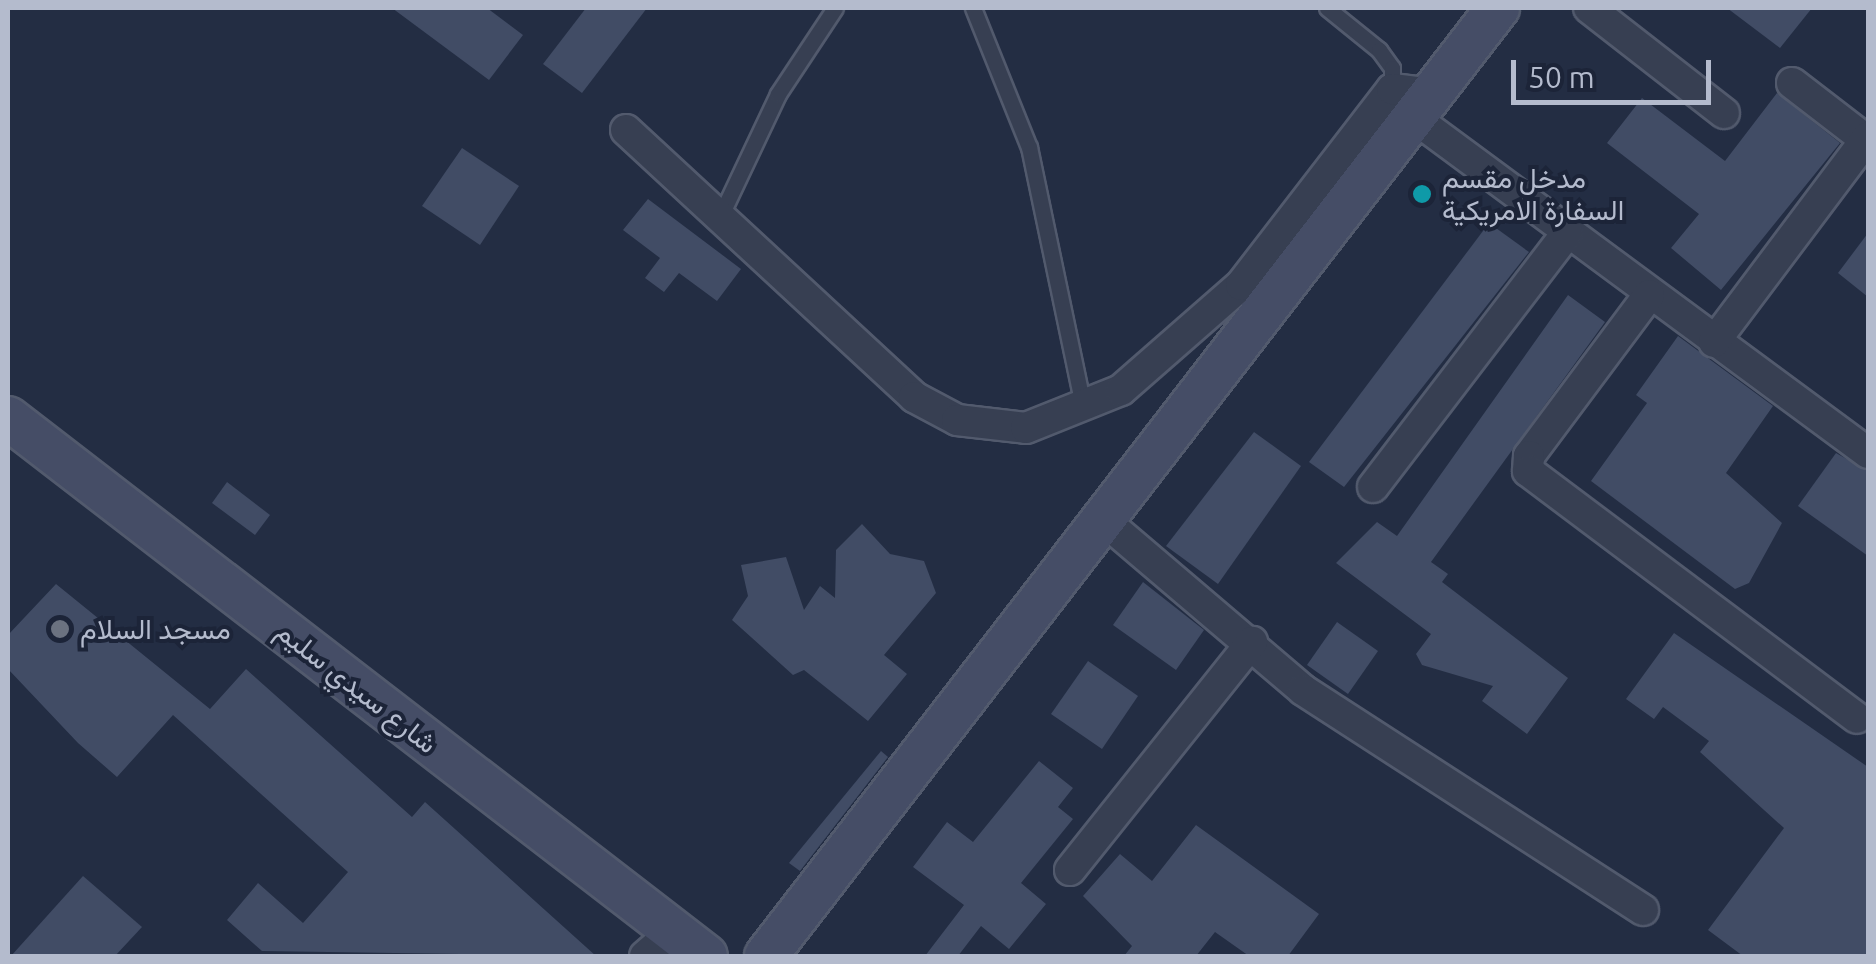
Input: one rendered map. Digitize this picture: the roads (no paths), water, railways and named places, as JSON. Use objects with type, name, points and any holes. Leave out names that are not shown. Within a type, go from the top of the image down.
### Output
[{"type":"street","points":[[626,130],[874,366],[940,413],[1026,428],[1084,411],[1121,390],[1241,285],[1498,8]]},
{"type":"street","points":[[1589,8],[1724,113]]},
{"type":"street","points":[[1714,342],[1868,139],[1792,83]]},
{"type":"street","points":[[1412,100],[1566,233],[1868,453]]},
{"type":"street","points":[[766,956],[1108,523],[1412,100]]},
{"type":"street","points":[[1373,487],[1566,233]]},
{"type":"street","points":[[1649,295],[1529,456],[1528,471],[1858,718]]},
{"type":"street","name":"شارع سيدي سليم","points":[[12,431],[675,948]]},
{"type":"street","points":[[1108,523],[1304,690],[1643,910]]},
{"type":"street","points":[[1070,870],[1252,642]]},
{"type":"lane","points":[[719,219],[778,94],[835,8]]},
{"type":"lane","points":[[973,8],[1029,147],[1084,411]]},
{"type":"lane","points":[[1326,8],[1379,50],[1412,100]]},
{"type":"place","name":"مدخل مقسم السفارة الامريكية","points":[[1422,194]]},
{"type":"place","name":"مسجد السلام","points":[[60,629]]}]
